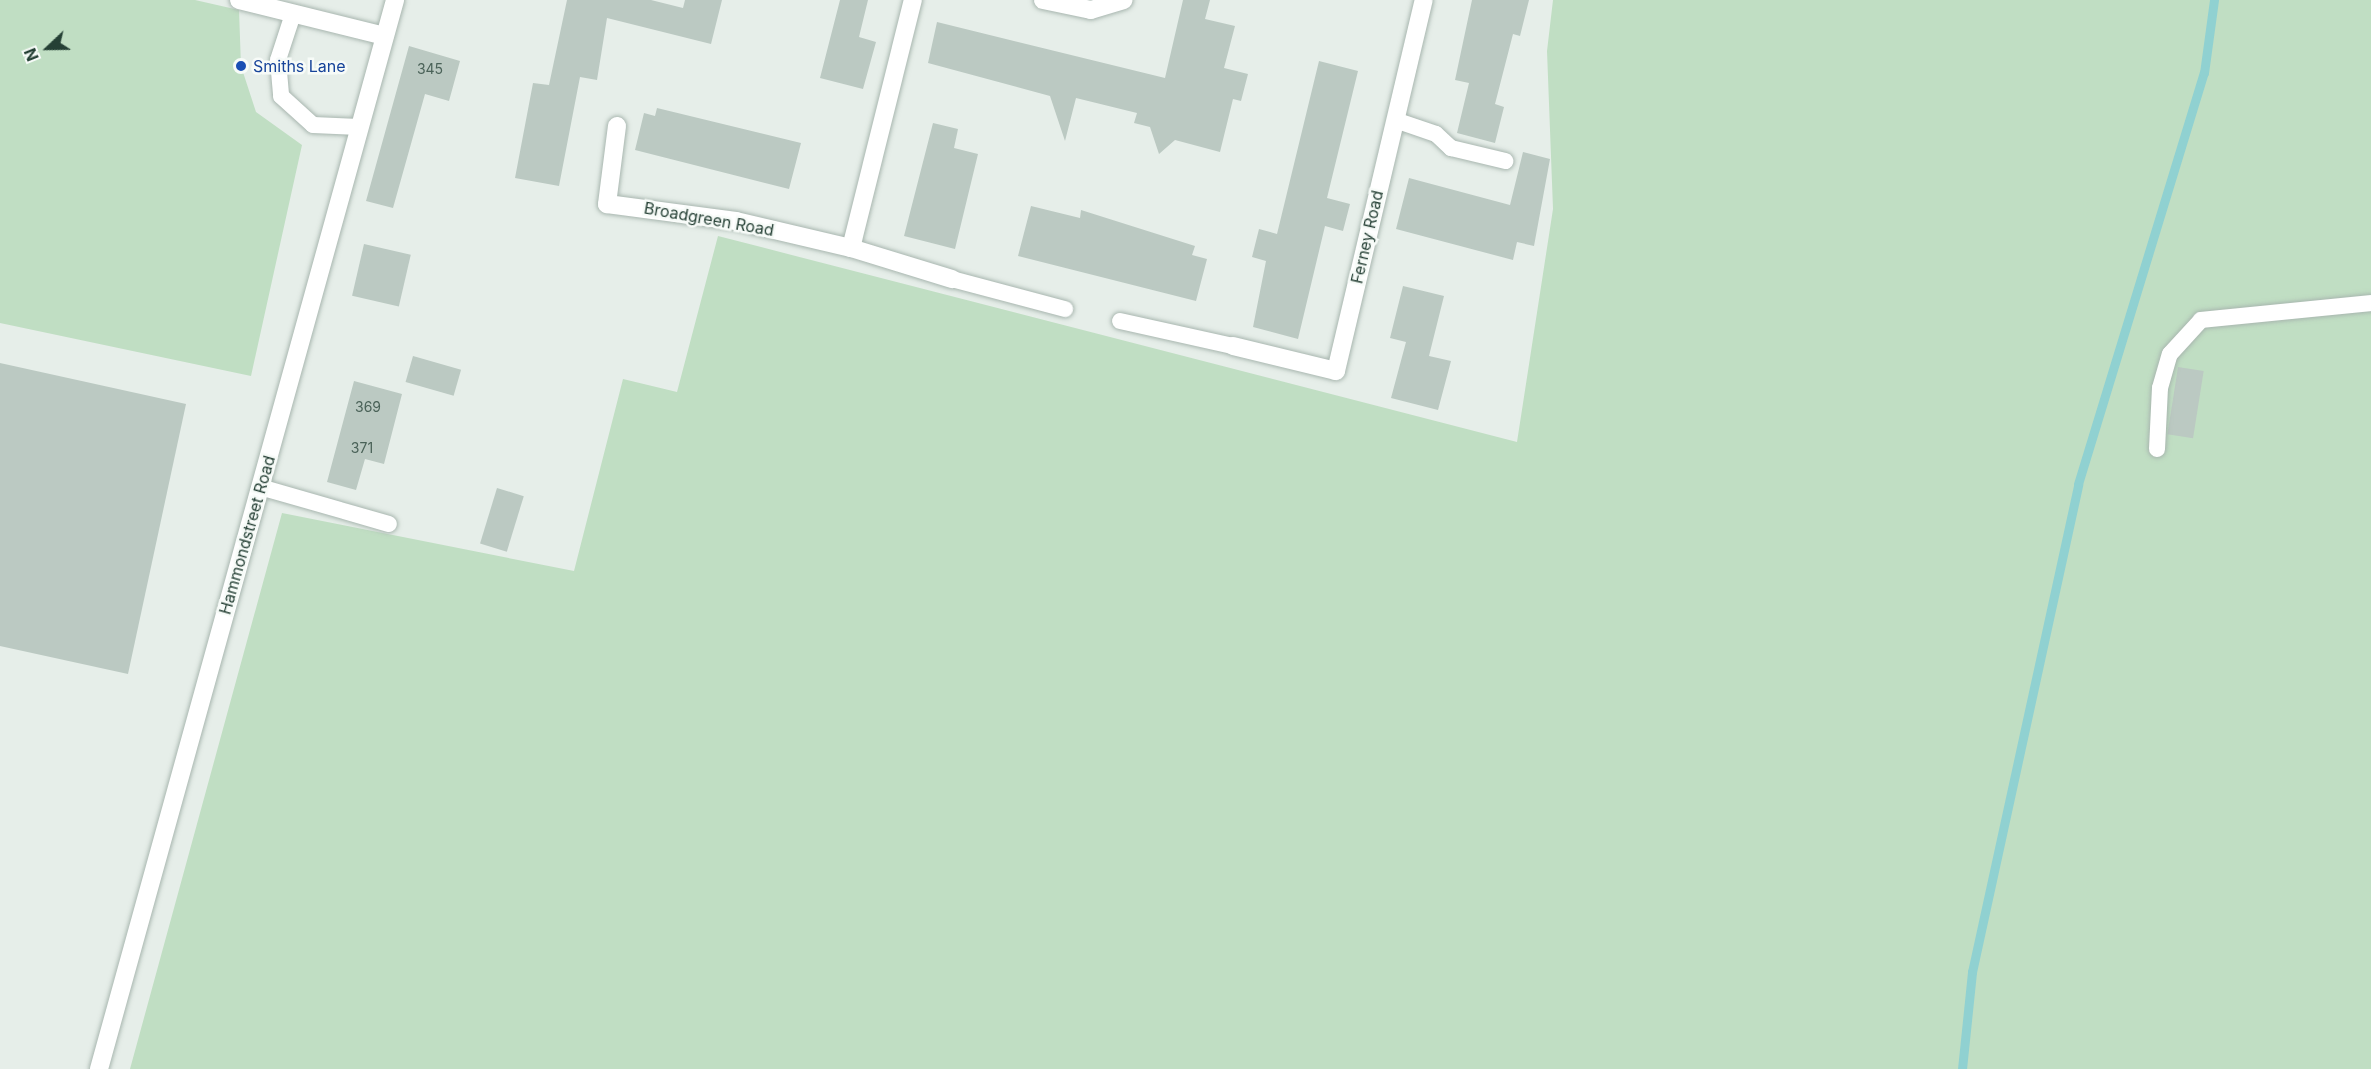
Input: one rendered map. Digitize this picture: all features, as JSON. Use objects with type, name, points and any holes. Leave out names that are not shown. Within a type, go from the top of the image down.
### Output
[{"type":"street","points":[[239,0],[385,36]]},
{"type":"street","name":"Hammondstreet Road","points":[[99,1069],[395,0]]},
{"type":"street","points":[[851,248],[913,0]]},
{"type":"street","points":[[1043,0],[1091,10],[1123,0]]},
{"type":"street","name":"Ferney Road","points":[[1233,346],[1336,371],[1424,0]]},
{"type":"street","name":"Broadgreen Road","points":[[617,126],[607,204],[672,210],[851,248],[952,279]]},
{"type":"lane","points":[[293,14],[279,60],[282,96],[313,125],[359,127]]},
{"type":"lane","points":[[1395,120],[1436,134],[1452,148],[1505,161]]},
{"type":"lane","points":[[952,279],[1065,309]]},
{"type":"lane","points":[[2157,449],[2160,388],[2170,354],[2201,320],[2371,303]]},
{"type":"lane","points":[[1120,321],[1233,346]]},
{"type":"lane","points":[[261,487],[388,524]]},
{"type":"green space","points":[[0,0],[195,0],[239,10],[241,66],[256,112],[302,145],[251,376],[0,323]]},
{"type":"green space","points":[[1553,0],[2371,0],[2371,1069],[130,1069],[282,513],[574,571],[623,379],[677,392],[718,236],[1517,442],[1553,209],[1547,51]]},
{"type":"building","points":[[567,0],[651,0],[683,8],[685,0],[722,0],[711,44],[607,18],[597,80],[580,77],[559,186],[515,178],[533,83],[549,85]]},
{"type":"building","points":[[840,0],[868,0],[859,37],[876,42],[863,89],[820,78]]},
{"type":"building","points":[[1183,0],[1210,0],[1205,19],[1235,26],[1224,68],[1248,74],[1241,101],[1233,99],[1220,152],[1175,140],[1159,154],[1150,127],[1134,123],[1137,113],[1076,98],[1065,141],[1050,96],[928,63],[937,22],[1165,78]]},
{"type":"building","points":[[1472,0],[1529,0],[1520,36],[1513,34],[1495,104],[1504,107],[1495,143],[1457,133],[1469,83],[1455,80]]},
{"type":"building","points":[[409,46],[460,61],[449,101],[425,94],[393,208],[366,201]]},
{"type":"building","points":[[1319,61],[1358,71],[1327,198],[1350,204],[1343,231],[1325,226],[1298,339],[1253,327],[1266,261],[1252,257],[1259,229],[1277,234]]},
{"type":"building","points":[[657,108],[801,143],[789,189],[635,150],[644,113],[655,116]]},
{"type":"building","points":[[933,123],[958,129],[954,148],[978,154],[955,249],[904,236]]},
{"type":"building","points":[[1523,152],[1550,159],[1534,246],[1517,242],[1513,260],[1396,229],[1409,178],[1510,205]]},
{"type":"building","points":[[1031,206],[1080,218],[1081,210],[1195,246],[1192,255],[1207,259],[1196,301],[1018,256]]},
{"type":"building","points":[[364,244],[411,255],[399,306],[352,296]]},
{"type":"building","points":[[1403,286],[1444,296],[1429,356],[1451,361],[1438,410],[1391,398],[1406,342],[1390,338]]},
{"type":"building","points":[[413,356],[461,370],[454,396],[406,382]]},
{"type":"building","points":[[0,363],[186,404],[128,674],[0,646]]},
{"type":"building","points":[[2178,367],[2204,371],[2193,438],[2167,434]]},
{"type":"building","points":[[354,381],[402,394],[384,464],[365,459],[356,490],[327,482]]},
{"type":"building","points":[[497,488],[524,496],[507,552],[480,543]]},
{"type":"waterway","points":[[1962,1069],[1972,972],[2078,484],[2204,73],[2214,0]]},
{"type":"place","name":"Smiths Lane","points":[[241,66]]}]
